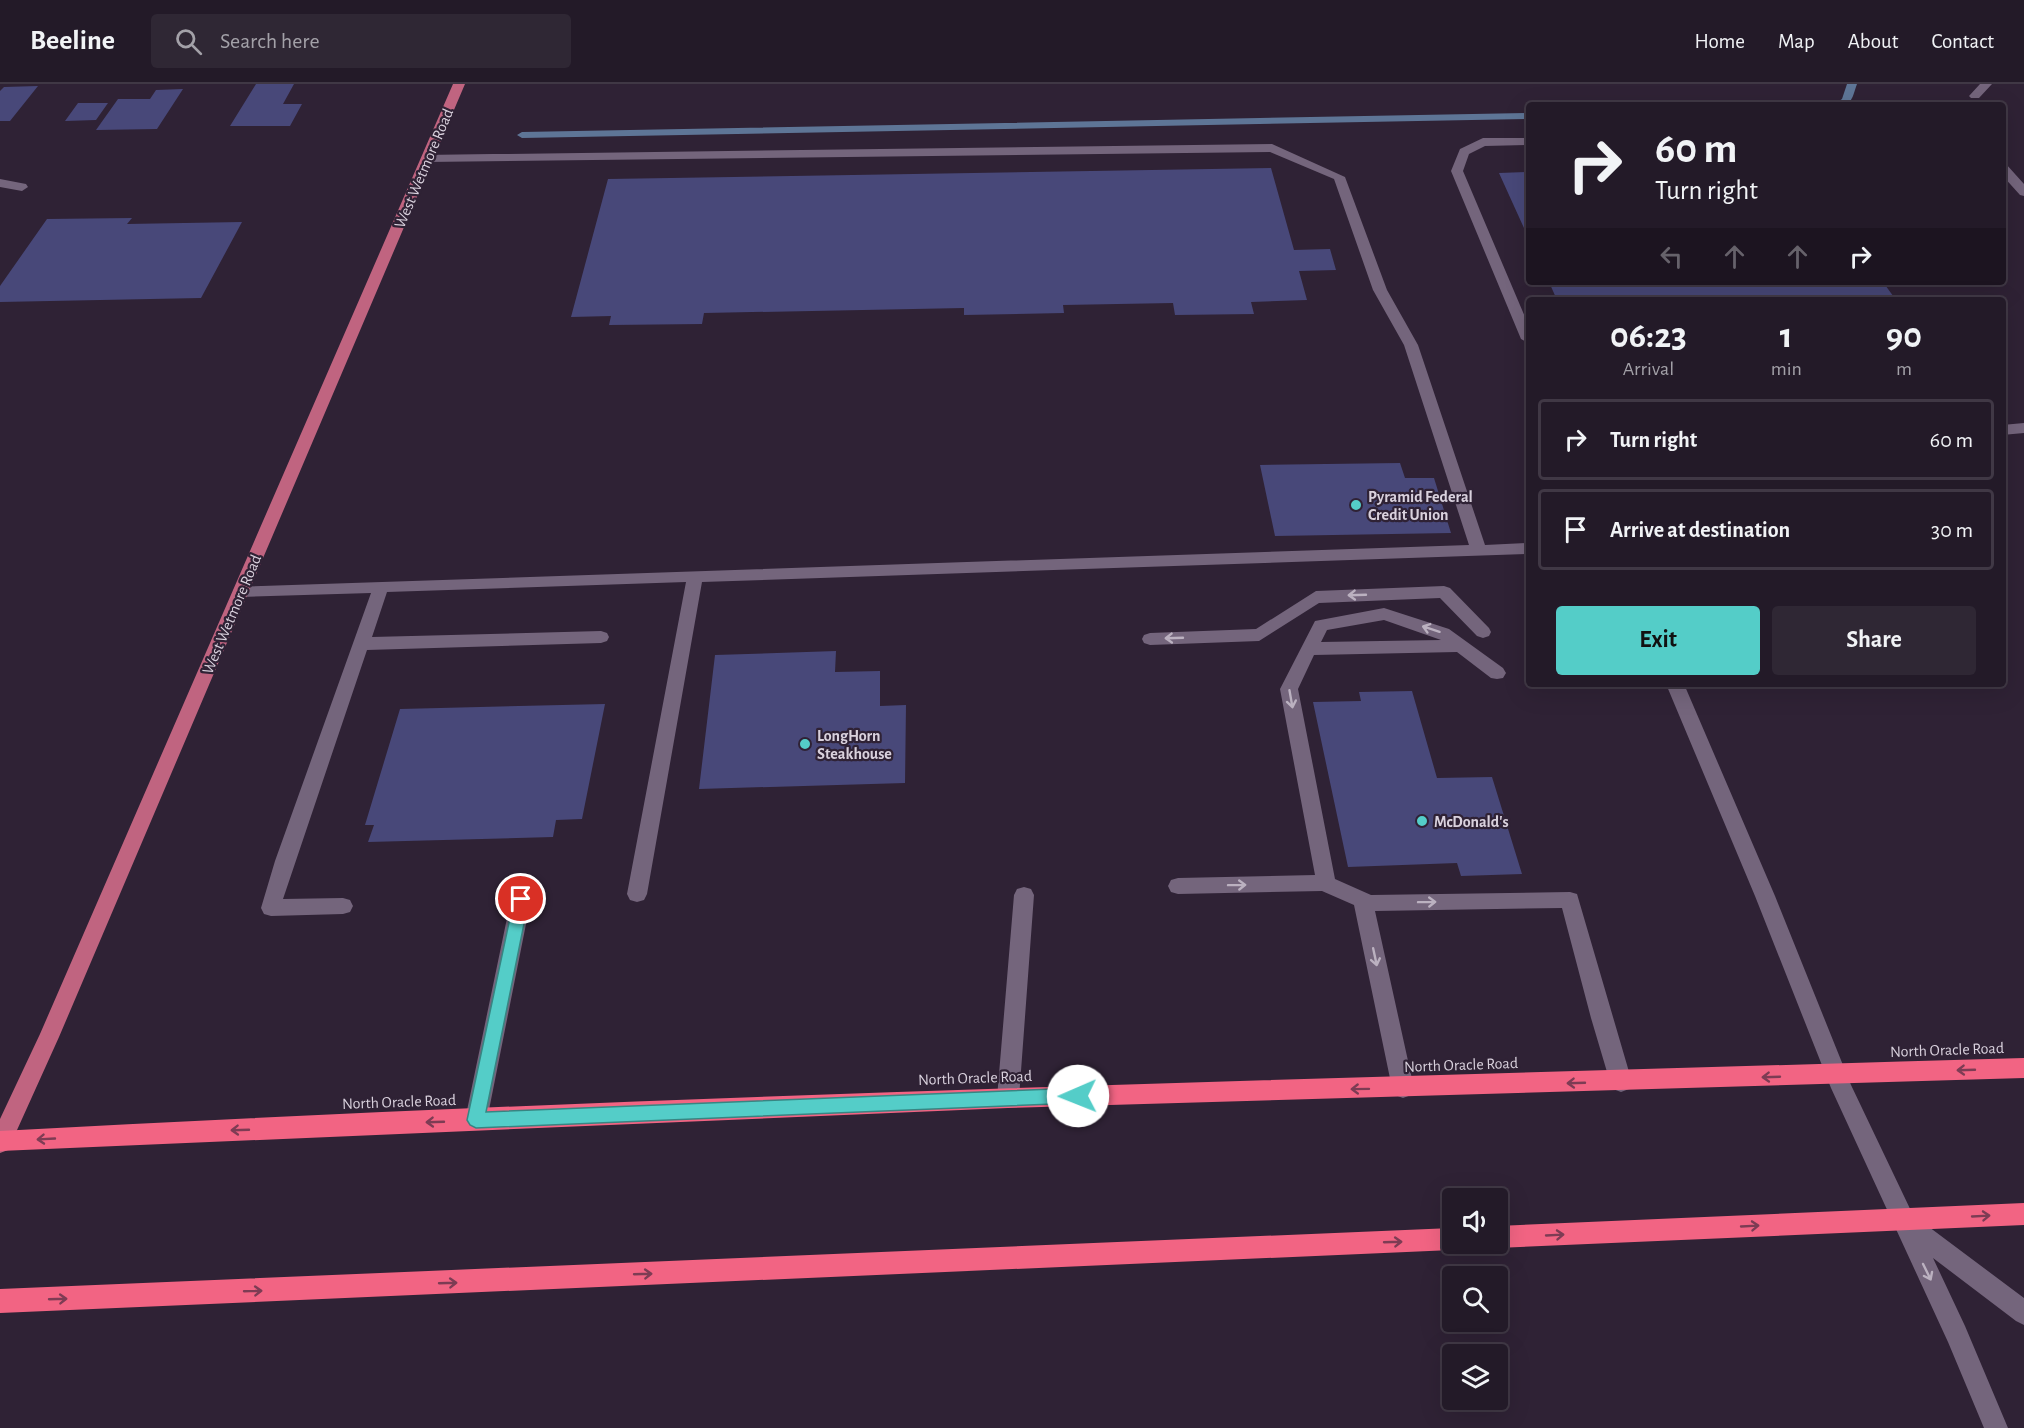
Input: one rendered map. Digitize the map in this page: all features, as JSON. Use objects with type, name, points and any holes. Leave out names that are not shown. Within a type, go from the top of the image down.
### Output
[{"type":"highway","name":"North Oracle Road","points":[[0,1142],[1008,1098],[1621,1082],[2024,1068]]},
{"type":"highway","points":[[1508,1237],[2024,1214]]},
{"type":"highway","points":[[0,1301],[1442,1239]]},
{"type":"main road","name":"West Wetmore Road","points":[[0,1142],[49,1037],[459,84]]},
{"type":"street","points":[[1975,96],[1986,84]]},
{"type":"street","points":[[1526,141],[1483,142],[1464,152],[1457,171],[1526,334]]},
{"type":"street","points":[[427,158],[1272,148],[1339,177],[1380,290],[1411,345],[1479,551]]},
{"type":"street","points":[[2006,172],[2024,192]]},
{"type":"street","points":[[0,183],[22,187]]},
{"type":"street","points":[[2006,430],[2024,428]]},
{"type":"street","points":[[241,591],[695,578],[1526,549]]},
{"type":"street","points":[[637,894],[695,578]]},
{"type":"street","points":[[343,906],[272,908],[285,861],[381,587]]},
{"type":"street","points":[[1150,639],[1259,635],[1316,597],[1444,592],[1483,632]]},
{"type":"street","points":[[1326,884],[1289,689],[1321,625],[1384,614],[1443,633],[1497,673]]},
{"type":"street","points":[[362,644],[601,637]]},
{"type":"street","points":[[1308,649],[1461,646]]},
{"type":"street","points":[[1676,687],[1836,1075],[1957,1334],[1996,1428]]},
{"type":"street","points":[[1178,886],[1326,884],[1370,903],[1570,900],[1601,1018],[1621,1082]]},
{"type":"street","points":[[1008,1098],[1024,895]]},
{"type":"street","points":[[476,1120],[521,899]]},
{"type":"street","points":[[1363,900],[1403,1088]]},
{"type":"street","points":[[1902,1219],[2024,1312]]},
{"type":"building","points":[[256,84],[294,84],[283,104],[302,104],[290,126],[230,126]]},
{"type":"building","points":[[38,86],[10,121],[0,121],[0,91],[4,87]]},
{"type":"building","points":[[183,89],[157,129],[96,130],[118,99],[150,99],[156,90]]},
{"type":"building","points":[[78,103],[108,103],[96,120],[65,121]]},
{"type":"building","points":[[1271,168],[1294,250],[1330,249],[1336,270],[1299,271],[1307,300],[1251,302],[1254,314],[1175,315],[1173,303],[1063,305],[1064,313],[964,315],[964,308],[704,313],[702,324],[609,325],[611,316],[571,317],[608,179]]},
{"type":"building","points":[[1526,172],[1526,233],[1499,173]]},
{"type":"building","points":[[132,218],[127,224],[242,222],[201,298],[0,302],[0,286],[47,219]]},
{"type":"building","points":[[1550,285],[1885,285],[1894,297],[1556,297]]},
{"type":"building","name":"Pyramid Federal Credit Union","points":[[1400,463],[1405,478],[1434,478],[1451,533],[1275,536],[1260,465]]},
{"type":"building","name":"LongHorn Steakhouse","points":[[836,651],[835,672],[880,671],[880,706],[906,705],[905,783],[699,789],[715,655]]},
{"type":"building","name":"McDonald's","points":[[1412,691],[1437,778],[1492,777],[1522,874],[1461,876],[1457,863],[1348,867],[1313,702],[1361,701],[1359,692]]},
{"type":"building","points":[[605,704],[582,819],[556,820],[553,837],[368,842],[374,825],[365,825],[400,709]]},
{"type":"waterway","points":[[1844,102],[1852,84]]},
{"type":"waterway","points":[[522,135],[1526,116]]},
{"type":"place","name":"Pyramid Federal Credit Union","points":[[1356,505]]},
{"type":"place","name":"LongHorn Steakhouse","points":[[805,744]]},
{"type":"place","name":"McDonald's","points":[[1422,821]]},
{"type":"route","points":[[521,899],[476,1120],[1078,1096]]}]
